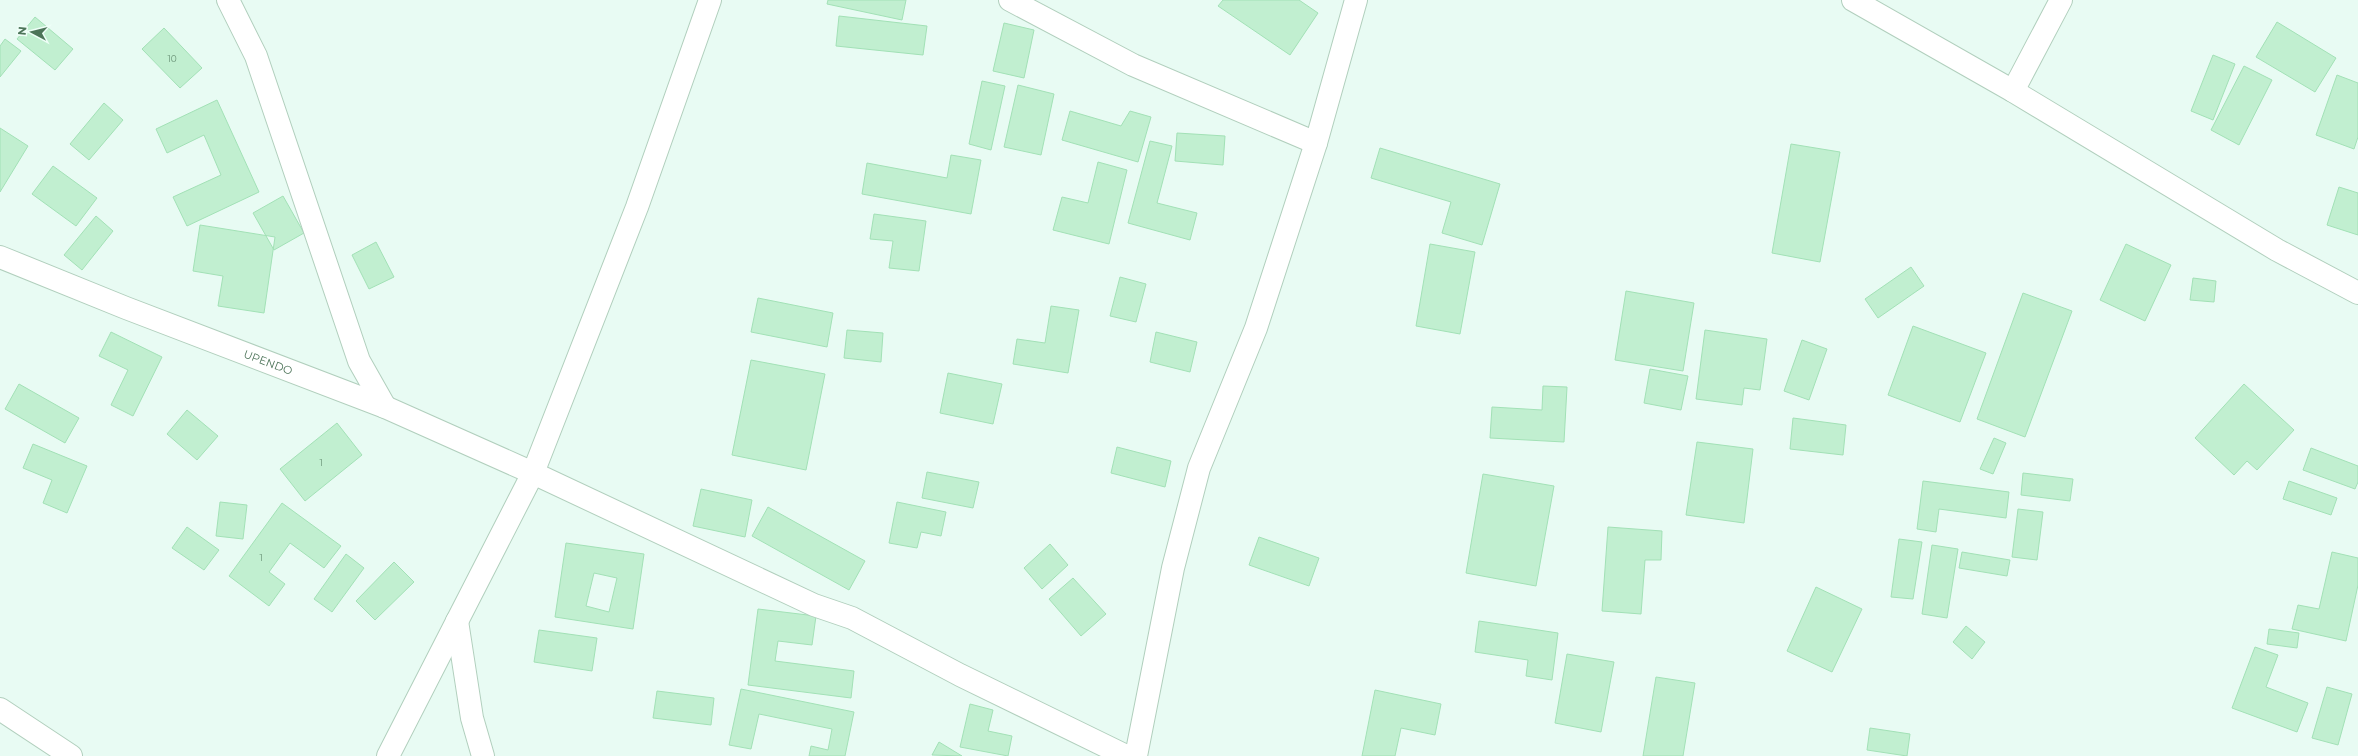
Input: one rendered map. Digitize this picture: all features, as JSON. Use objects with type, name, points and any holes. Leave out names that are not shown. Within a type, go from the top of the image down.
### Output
[{"type":"street","points":[[228,0],[256,56],[359,361],[385,407]]},
{"type":"street","points":[[388,756],[533,473],[637,207],[710,0]]},
{"type":"street","points":[[1010,0],[1134,65],[1316,143]]},
{"type":"street","points":[[1136,756],[1173,568],[1199,468],[1256,328],[1316,143],[1356,0]]},
{"type":"street","points":[[1853,0],[2013,91],[2277,250],[2358,293]]},
{"type":"street","points":[[2013,91],[2061,0]]},
{"type":"street","name":"UPENDO","points":[[0,257],[126,308],[385,407],[533,473],[814,605],[852,618],[960,675],[1126,756]]},
{"type":"street","points":[[457,621],[472,718],[483,756]]},
{"type":"street","points":[[0,709],[71,756]]},
{"type":"building","points":[[828,0],[906,0],[902,20],[827,4]]},
{"type":"building","points":[[1223,0],[1299,0],[1318,13],[1290,55],[1218,6]]},
{"type":"building","points":[[839,16],[927,26],[923,55],[836,46]]},
{"type":"building","points":[[35,17],[73,49],[55,70],[17,39]]},
{"type":"building","points":[[2277,22],[2336,58],[2315,92],[2256,57]]},
{"type":"building","points":[[1004,23],[1034,30],[1024,78],[993,71]]},
{"type":"building","points":[[164,28],[202,68],[180,88],[142,49]]},
{"type":"building","points":[[5,39],[21,51],[0,77],[0,46]]},
{"type":"building","points":[[2213,55],[2235,64],[2213,120],[2191,111]]},
{"type":"building","points":[[2244,66],[2272,80],[2239,145],[2211,130]]},
{"type":"building","points":[[2337,75],[2358,83],[2358,137],[2354,149],[2316,135]]},
{"type":"building","points":[[982,81],[1005,86],[991,150],[969,144]]},
{"type":"building","points":[[1018,85],[1054,94],[1041,155],[1004,147]]},
{"type":"building","points":[[217,100],[259,192],[187,226],[173,197],[221,175],[204,135],[167,153],[156,129]]},
{"type":"building","points":[[104,103],[123,120],[89,160],[70,144]]},
{"type":"building","points":[[1070,111],[1121,126],[1130,111],[1151,117],[1138,162],[1062,140]]},
{"type":"building","points":[[0,128],[28,146],[0,192]]},
{"type":"building","points":[[1177,133],[1225,136],[1223,165],[1175,161]]},
{"type":"building","points":[[1150,141],[1172,146],[1157,203],[1197,213],[1190,240],[1128,223]]},
{"type":"building","points":[[1791,144],[1840,152],[1820,262],[1772,253]]},
{"type":"building","points":[[1380,148],[1500,184],[1482,245],[1442,233],[1451,202],[1371,178]]},
{"type":"building","points":[[951,155],[981,160],[971,214],[862,194],[867,163],[947,178]]},
{"type":"building","points":[[1098,162],[1127,170],[1109,244],[1053,230],[1062,197],[1088,203]]},
{"type":"building","points":[[53,166],[97,198],[76,226],[32,194]]},
{"type":"building","points":[[2339,187],[2358,193],[2358,235],[2327,225]]},
{"type":"building","points":[[283,196],[304,233],[274,250],[253,213]]},
{"type":"building","points":[[874,214],[926,221],[919,271],[889,268],[893,241],[870,239]]},
{"type":"building","points":[[96,216],[113,231],[82,270],[64,255]]},
{"type":"building","points":[[200,225],[275,237],[264,313],[218,306],[223,276],[193,271]]},
{"type":"building","points":[[376,242],[394,277],[369,289],[352,255]]},
{"type":"building","points":[[1430,244],[1475,252],[1460,334],[1416,326]]},
{"type":"building","points":[[2126,244],[2171,265],[2145,321],[2100,300]]},
{"type":"building","points":[[1911,267],[1924,286],[1878,318],[1865,299]]},
{"type":"building","points":[[1120,277],[1146,284],[1136,322],[1110,316]]},
{"type":"building","points":[[2193,278],[2216,281],[2214,302],[2190,300]]},
{"type":"building","points":[[1626,291],[1694,303],[1683,371],[1615,360]]},
{"type":"building","points":[[2023,293],[2072,311],[2025,437],[1977,419]]},
{"type":"building","points":[[758,298],[833,313],[827,347],[751,332]]},
{"type":"building","points":[[1051,306],[1079,310],[1068,373],[1013,364],[1017,339],[1045,343]]},
{"type":"building","points":[[1913,326],[1986,353],[1960,422],[1888,395]]},
{"type":"building","points":[[847,330],[883,333],[881,362],[844,358]]},
{"type":"building","points":[[1705,330],[1767,339],[1760,390],[1744,388],[1742,405],[1696,399]]},
{"type":"building","points":[[111,332],[162,357],[133,416],[111,405],[128,370],[99,356]]},
{"type":"building","points":[[1156,332],[1197,342],[1190,372],[1150,362]]},
{"type":"building","points":[[1802,340],[1827,349],[1809,400],[1784,391]]},
{"type":"building","points":[[751,360],[825,374],[806,470],[732,455]]},
{"type":"building","points":[[1650,369],[1688,376],[1681,410],[1644,403]]},
{"type":"building","points":[[948,373],[1002,384],[993,424],[940,413]]},
{"type":"building","points":[[19,384],[79,418],[65,443],[5,409]]},
{"type":"building","points":[[2244,384],[2294,430],[2257,470],[2247,461],[2234,475],[2195,438]]},
{"type":"building","points":[[1543,386],[1567,387],[1564,442],[1490,438],[1492,407],[1542,410]]},
{"type":"building","points":[[187,410],[218,436],[197,460],[167,434]]},
{"type":"building","points":[[1793,418],[1846,425],[1843,455],[1790,449]]},
{"type":"building","points":[[337,423],[362,455],[305,501],[280,469]]},
{"type":"building","points":[[1994,438],[2006,443],[1993,474],[1980,469]]},
{"type":"building","points":[[1697,442],[1753,449],[1744,523],[1686,515]]},
{"type":"building","points":[[33,444],[87,466],[67,513],[43,503],[52,480],[23,468]]},
{"type":"building","points":[[1117,447],[1171,461],[1165,487],[1111,473]]},
{"type":"building","points":[[2311,448],[2358,466],[2358,482],[2355,489],[2303,470]]},
{"type":"building","points":[[927,472],[979,482],[973,508],[922,498]]},
{"type":"building","points":[[2023,473],[2073,479],[2070,501],[2021,495]]},
{"type":"building","points":[[1483,474],[1554,486],[1536,586],[1466,573]]},
{"type":"building","points":[[1923,481],[2009,492],[2006,518],[1939,509],[1936,532],[1917,529]]},
{"type":"building","points":[[2289,481],[2337,498],[2331,515],[2283,499]]},
{"type":"building","points":[[701,489],[752,500],[745,537],[693,526]]},
{"type":"building","points":[[220,502],[247,505],[243,539],[216,536]]},
{"type":"building","points":[[897,502],[946,512],[941,536],[921,532],[917,548],[889,543]]},
{"type":"building","points":[[282,503],[341,546],[324,568],[290,543],[269,572],[285,584],[269,606],[229,576]]},
{"type":"building","points":[[768,507],[865,561],[849,590],[752,536]]},
{"type":"building","points":[[2018,509],[2043,512],[2037,560],[2012,557]]},
{"type":"building","points":[[187,527],[219,550],[204,570],[172,548]]},
{"type":"building","points":[[1608,527],[1662,531],[1661,560],[1645,560],[1641,614],[1602,611]]},
{"type":"building","points":[[1259,537],[1319,558],[1309,586],[1249,565]]},
{"type":"building","points":[[1899,539],[1922,542],[1913,599],[1891,597]]},
{"type":"building","points":[[566,543],[644,554],[633,629],[555,617]],"holes":[[[594,573],[617,578],[609,612],[586,606]]]},
{"type":"building","points":[[1050,544],[1068,565],[1042,589],[1024,568]]},
{"type":"building","points":[[1932,545],[1958,549],[1947,618],[1922,614]]},
{"type":"building","points":[[1962,552],[2010,560],[2007,576],[1959,568]]},
{"type":"building","points":[[2332,552],[2358,558],[2358,585],[2346,641],[2292,629],[2298,605],[2319,609]]},
{"type":"building","points":[[346,554],[364,568],[332,612],[314,599]]},
{"type":"building","points":[[394,562],[414,582],[375,620],[356,601]]},
{"type":"building","points":[[1073,578],[1106,614],[1081,636],[1049,599]]},
{"type":"building","points":[[1816,587],[1862,609],[1832,672],[1787,651]]},
{"type":"building","points":[[758,609],[816,616],[812,645],[778,641],[775,661],[854,671],[851,698],[748,685]]},
{"type":"building","points":[[1479,621],[1558,633],[1552,680],[1526,676],[1528,660],[1475,652]]},
{"type":"building","points":[[1966,626],[1985,642],[1972,659],[1953,642]]},
{"type":"building","points":[[2269,629],[2299,633],[2297,648],[2267,644]]},
{"type":"building","points":[[539,630],[597,638],[592,671],[534,662]]},
{"type":"building","points":[[2255,647],[2278,655],[2266,687],[2308,703],[2297,732],[2232,708]]},
{"type":"building","points":[[1567,654],[1614,662],[1601,732],[1555,723]]},
{"type":"building","points":[[1656,677],[1695,683],[1683,756],[1643,756]]},
{"type":"building","points":[[2327,687],[2352,694],[2338,745],[2312,738]]},
{"type":"building","points":[[741,689],[854,712],[845,756],[809,756],[811,746],[828,750],[832,729],[759,714],[751,749],[729,745]]},
{"type":"building","points":[[1375,690],[1441,704],[1435,735],[1401,728],[1395,756],[1362,756]]},
{"type":"building","points":[[657,691],[714,698],[711,725],[653,718]]},
{"type":"building","points":[[970,704],[993,710],[988,731],[1012,736],[1008,756],[960,747]]},
{"type":"building","points":[[1870,728],[1910,734],[1907,756],[1867,750]]},
{"type":"building","points":[[939,742],[962,756],[932,755]]}]
